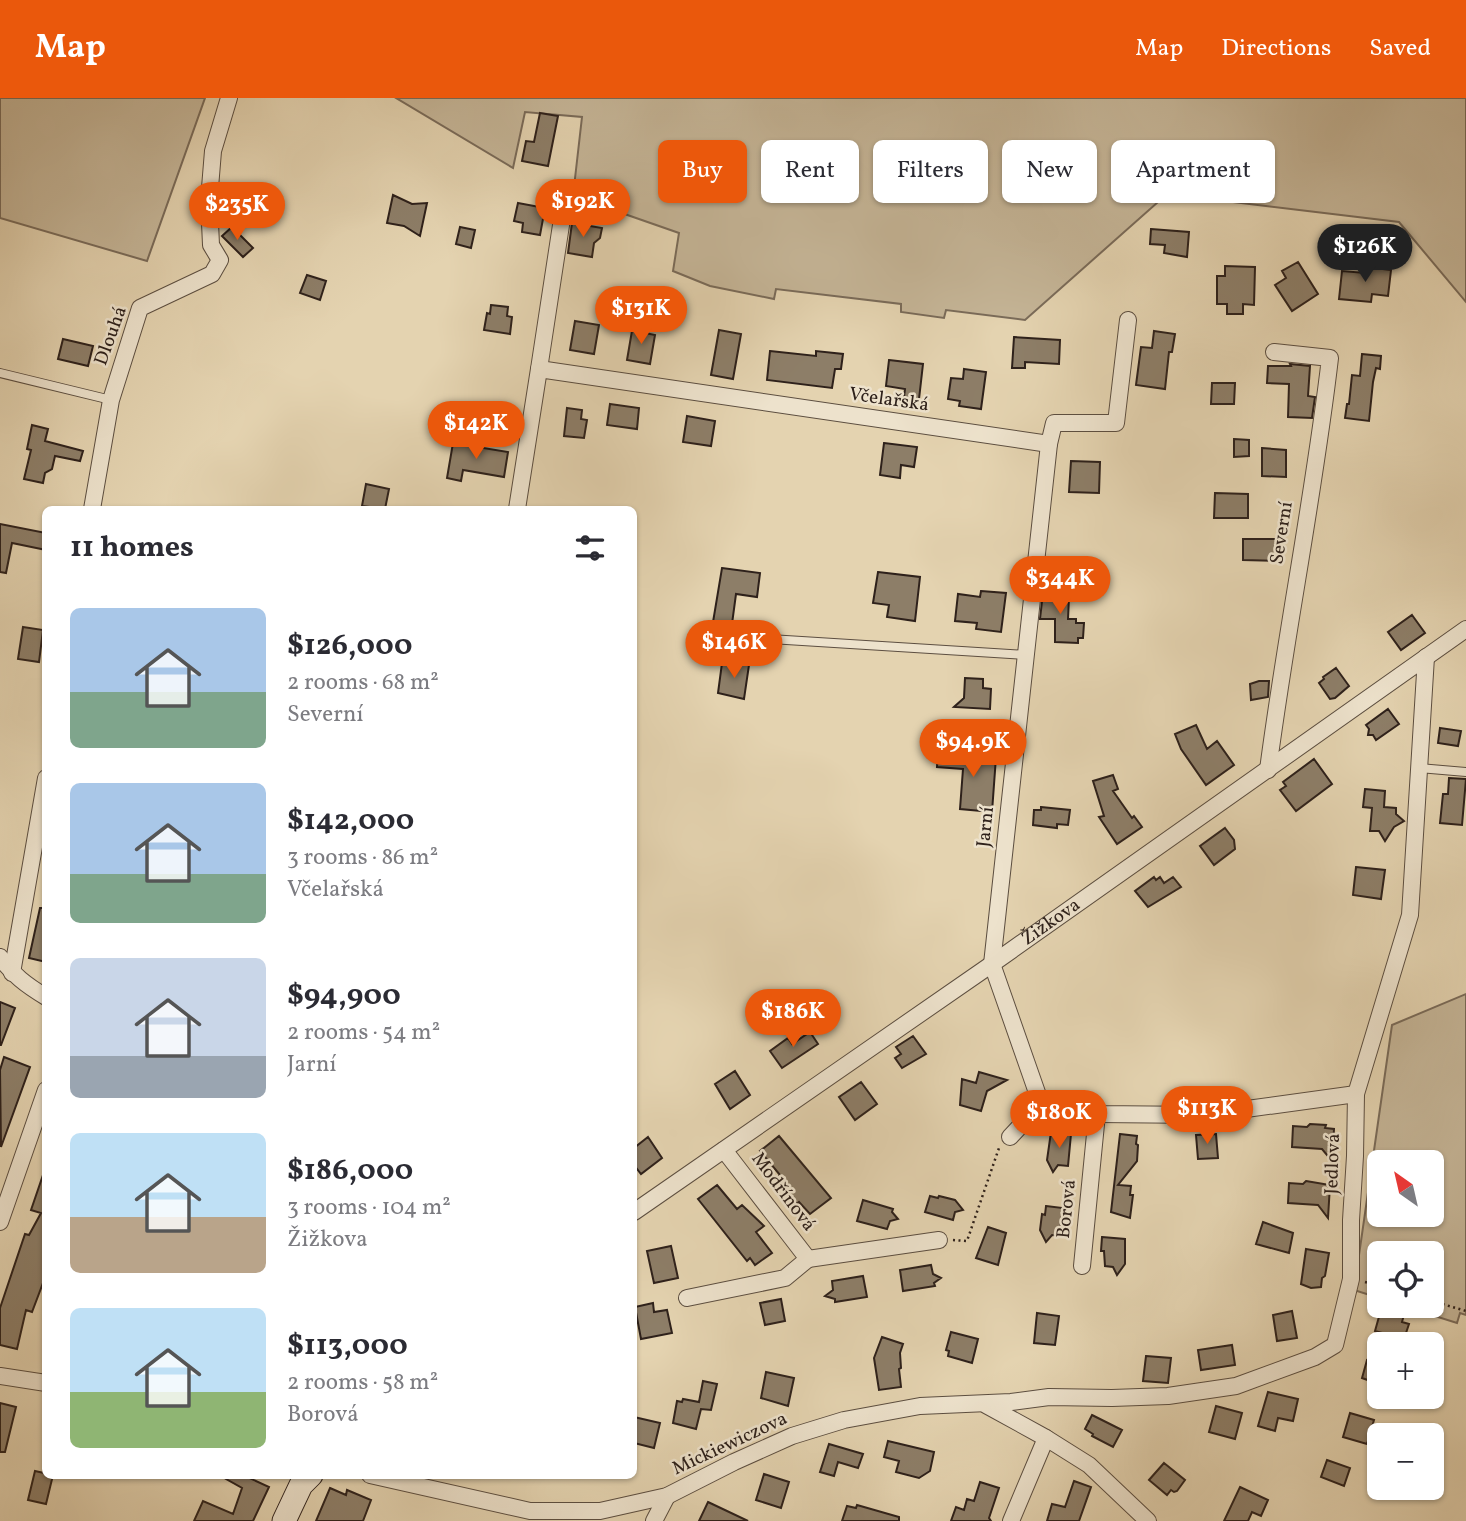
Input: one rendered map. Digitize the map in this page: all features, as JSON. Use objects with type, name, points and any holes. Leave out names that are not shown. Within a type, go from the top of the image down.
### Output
[{"type":"street","name":"Dlouhá","points":[[93,506],[111,400],[140,307],[212,274],[220,260],[211,245],[209,200],[213,151],[229,98]]},
{"type":"street","points":[[517,506],[564,212]]},
{"type":"street","points":[[1049,444],[1054,423],[1116,423],[1128,320]]},
{"type":"street","name":"Severní","points":[[1268,770],[1281,667],[1331,358],[1274,352]]},
{"type":"street","name":"Včelařská","points":[[539,369],[1049,444]]},
{"type":"street","name":"Jarní","points":[[992,964],[1049,444]]},
{"type":"street","name":"Žižkova","points":[[637,1210],[992,964],[1466,629]]},
{"type":"street","name":"Jedlová","points":[[1011,1402],[1049,1397],[1168,1396],[1236,1386],[1315,1357],[1335,1345],[1352,1279],[1351,1220],[1356,1094],[1410,915],[1426,657]]},
{"type":"street","points":[[12,973],[42,801]]},
{"type":"street","points":[[0,957],[22,983],[42,995]]},
{"type":"street","points":[[992,964],[1041,1104]]},
{"type":"street","points":[[1041,1104],[1097,1114],[1202,1115],[1356,1094]]},
{"type":"street","points":[[0,1222],[42,1101]]},
{"type":"street","points":[[1010,1137],[1041,1104]]},
{"type":"street","name":"Borová","points":[[1082,1266],[1097,1114]]},
{"type":"street","name":"Modřínová","points":[[724,1150],[808,1259]]},
{"type":"street","name":"Modřínová","points":[[687,1298],[785,1278],[808,1259],[939,1240]]},
{"type":"street","points":[[0,1376],[42,1382]]},
{"type":"street","name":"Mickiewiczova","points":[[388,1479],[530,1511],[600,1511],[667,1496],[792,1436],[844,1420],[920,1406],[1011,1402]]},
{"type":"street","points":[[984,1404],[1089,1465],[1148,1521]]},
{"type":"street","points":[[1011,1521],[1046,1438]]},
{"type":"street","points":[[284,1521],[301,1485],[307,1479]]},
{"type":"street","points":[[654,1521],[667,1496]]},
{"type":"lane","points":[[0,373],[111,400]]},
{"type":"lane","points":[[723,636],[1026,655]]},
{"type":"lane","points":[[1419,768],[1466,772]]},
{"type":"path","points":[[939,1240],[967,1241],[998,1149],[1010,1137]]},
{"type":"path","points":[[1444,1305],[1466,1311]]},
{"type":"shaded area","points":[[0,98],[205,98],[147,261],[0,218]]},
{"type":"shaded area","points":[[396,98],[1466,98],[1466,302],[1399,222],[1242,203],[1275,203],[1275,140],[1111,140],[1111,203],[1157,203],[1025,320],[946,310],[944,318],[901,312],[901,304],[776,289],[774,299],[710,286],[673,271],[679,233],[573,196],[582,117],[525,112],[513,168]]},
{"type":"shaded area","points":[[1466,994],[1466,1315],[1460,1313],[1457,1323],[1441,1318],[1444,1318],[1444,1241],[1367,1241],[1367,1294],[1354,1290],[1367,1199],[1367,1227],[1444,1227],[1444,1150],[1374,1150],[1392,1025]]},
{"type":"building","points":[[540,113],[558,116],[548,166],[522,161],[526,141],[534,142]]},
{"type":"building","points":[[393,195],[412,204],[427,203],[420,236],[404,226],[387,223]]},
{"type":"building","points":[[518,203],[545,208],[540,235],[522,232],[523,223],[514,221]]},
{"type":"building","points":[[572,223],[602,228],[600,238],[594,243],[592,257],[568,253]]},
{"type":"building","points":[[232,227],[253,248],[243,257],[222,236]]},
{"type":"building","points":[[460,227],[475,230],[471,248],[456,244]]},
{"type":"building","points":[[1151,229],[1189,232],[1187,257],[1164,253],[1165,245],[1150,244]]},
{"type":"building","points":[[1298,262],[1318,294],[1292,311],[1275,285],[1286,278],[1282,271]]},
{"type":"building","points":[[1225,266],[1255,267],[1254,305],[1243,304],[1243,314],[1227,314],[1227,304],[1217,304],[1217,276],[1225,276]]},
{"type":"building","points":[[1366,267],[1391,270],[1388,296],[1372,294],[1371,302],[1339,299],[1342,271],[1365,273]]},
{"type":"building","points":[[307,275],[326,281],[320,300],[300,293]]},
{"type":"building","points":[[491,305],[508,307],[507,316],[512,317],[510,334],[484,330]]},
{"type":"building","points":[[575,321],[599,325],[594,354],[570,350]]},
{"type":"building","points":[[633,325],[646,327],[645,333],[655,335],[650,364],[627,360]]},
{"type":"building","points":[[719,330],[741,334],[733,379],[711,375]]},
{"type":"building","points":[[1154,331],[1175,334],[1172,352],[1169,352],[1165,389],[1136,385],[1141,347],[1152,348]]},
{"type":"building","points":[[1014,337],[1060,340],[1059,364],[1025,362],[1025,368],[1012,368]]},
{"type":"building","points":[[63,339],[93,346],[88,366],[58,359]]},
{"type":"building","points":[[770,351],[816,356],[816,351],[843,354],[841,369],[835,369],[832,388],[767,380]]},
{"type":"building","points":[[1362,354],[1381,356],[1380,369],[1376,368],[1373,382],[1369,421],[1345,418],[1352,375],[1360,376]]},
{"type":"building","points":[[889,360],[923,364],[919,399],[904,397],[905,389],[886,386]]},
{"type":"building","points":[[1290,364],[1310,366],[1308,396],[1315,397],[1312,418],[1288,417],[1289,384],[1267,383],[1268,366],[1291,366]]},
{"type":"building","points":[[964,369],[986,372],[981,409],[959,406],[960,401],[948,399],[951,378],[963,379]]},
{"type":"building","points":[[1212,383],[1235,383],[1234,404],[1211,404]]},
{"type":"building","points":[[610,404],[639,408],[637,429],[607,425]]},
{"type":"building","points":[[567,408],[582,410],[581,419],[587,420],[584,438],[564,436]]},
{"type":"building","points":[[687,416],[715,421],[711,446],[683,442]]},
{"type":"building","points":[[32,425],[48,429],[45,441],[83,451],[80,461],[55,456],[52,469],[45,473],[43,483],[24,479],[31,450],[27,449]]},
{"type":"building","points":[[1234,439],[1249,440],[1249,456],[1234,457]]},
{"type":"building","points":[[453,443],[508,452],[504,477],[463,470],[461,481],[447,478]]},
{"type":"building","points":[[884,443],[917,447],[914,467],[901,465],[900,478],[880,475]]},
{"type":"building","points":[[1262,448],[1286,450],[1286,477],[1262,476]]},
{"type":"building","points":[[1071,461],[1100,462],[1099,493],[1069,492]]},
{"type":"building","points":[[366,484],[389,489],[386,506],[362,506]]},
{"type":"building","points":[[1215,493],[1248,494],[1248,518],[1214,518]]},
{"type":"building","points":[[0,524],[42,532],[42,549],[12,543],[6,573],[0,572]]},
{"type":"building","points":[[1243,539],[1279,539],[1279,561],[1243,560]]},
{"type":"building","points":[[722,568],[760,573],[757,597],[736,594],[732,624],[713,622]]},
{"type":"building","points":[[878,572],[920,577],[915,621],[887,617],[889,605],[873,603]]},
{"type":"building","points":[[1044,584],[1057,585],[1056,597],[1069,597],[1068,619],[1084,623],[1083,638],[1078,638],[1078,643],[1055,642],[1055,619],[1040,619]]},
{"type":"building","points":[[981,591],[1006,593],[1001,632],[976,629],[977,623],[955,621],[958,594],[980,597]]},
{"type":"building","points":[[1412,615],[1425,633],[1401,650],[1388,632]]},
{"type":"building","points":[[23,627],[42,630],[39,662],[18,659]]},
{"type":"building","points":[[722,663],[749,665],[744,699],[718,693]]},
{"type":"building","points":[[1336,668],[1349,686],[1330,699],[1319,683]]},
{"type":"building","points":[[965,678],[983,679],[983,688],[991,689],[990,709],[954,707],[964,698]]},
{"type":"building","points":[[1269,681],[1268,697],[1251,700],[1250,684]]},
{"type":"building","points":[[1388,709],[1399,724],[1376,740],[1373,735],[1368,735],[1369,729],[1366,725]]},
{"type":"building","points":[[1196,725],[1207,749],[1217,741],[1234,765],[1206,785],[1181,749],[1175,734]]},
{"type":"building","points":[[1440,728],[1461,731],[1458,746],[1438,743]]},
{"type":"building","points":[[938,752],[996,757],[992,812],[960,809],[963,769],[937,767]]},
{"type":"building","points":[[1314,759],[1332,784],[1296,811],[1280,790],[1286,786],[1283,782]]},
{"type":"building","points":[[1113,775],[1118,789],[1113,791],[1132,818],[1134,816],[1142,827],[1117,844],[1099,817],[1104,816],[1093,781]]},
{"type":"building","points":[[1449,778],[1466,779],[1462,825],[1440,823],[1443,794],[1448,794]]},
{"type":"building","points":[[1365,789],[1385,791],[1384,807],[1396,808],[1396,814],[1404,821],[1394,827],[1385,841],[1379,831],[1370,831],[1372,808],[1363,807]]},
{"type":"building","points":[[1041,807],[1070,810],[1068,825],[1057,824],[1057,828],[1033,825],[1034,810],[1041,810]]},
{"type":"building","points":[[1225,828],[1234,840],[1235,849],[1214,865],[1200,846]]},
{"type":"building","points":[[1356,867],[1385,870],[1381,899],[1353,895]]},
{"type":"building","points":[[1154,877],[1156,880],[1160,877],[1164,883],[1173,877],[1181,887],[1148,907],[1135,891]]},
{"type":"building","points":[[40,908],[42,908],[42,961],[29,958]]},
{"type":"building","points":[[0,1002],[15,1008],[1,1045],[0,1045]]},
{"type":"building","points":[[810,1032],[818,1044],[782,1068],[770,1051],[788,1038],[792,1044]]},
{"type":"building","points":[[913,1036],[926,1054],[902,1068],[895,1058],[901,1054],[896,1047]]},
{"type":"building","points":[[4,1057],[30,1067],[1,1147],[0,1070]]},
{"type":"building","points":[[735,1071],[750,1095],[730,1109],[715,1084]]},
{"type":"building","points":[[979,1072],[1007,1080],[987,1091],[981,1111],[960,1105],[962,1079],[976,1083]]},
{"type":"building","points":[[861,1082],[877,1104],[855,1120],[839,1097]]},
{"type":"building","points":[[1310,1124],[1326,1125],[1325,1128],[1334,1129],[1332,1161],[1322,1149],[1292,1147],[1293,1126],[1307,1127]]},
{"type":"building","points":[[1051,1132],[1071,1134],[1068,1166],[1058,1165],[1053,1172],[1047,1160]]},
{"type":"building","points":[[1120,1134],[1137,1136],[1137,1161],[1118,1185],[1131,1186],[1130,1195],[1133,1195],[1130,1218],[1111,1212]]},
{"type":"building","points":[[1216,1134],[1218,1158],[1198,1159],[1196,1135]]},
{"type":"building","points":[[779,1136],[831,1198],[810,1214],[799,1202],[797,1204],[777,1178],[780,1175],[760,1151]]},
{"type":"building","points":[[648,1137],[662,1158],[641,1174],[637,1169],[637,1146]]},
{"type":"building","points":[[42,1178],[42,1286],[32,1312],[26,1310],[17,1349],[0,1345],[0,1308],[25,1234],[29,1235],[41,1213],[31,1210]]},
{"type":"building","points":[[1306,1181],[1330,1185],[1328,1218],[1318,1205],[1288,1203],[1289,1183],[1303,1184]]},
{"type":"building","points":[[717,1185],[737,1209],[742,1205],[764,1226],[756,1232],[772,1253],[755,1265],[750,1258],[747,1261],[698,1199]]},
{"type":"building","points":[[930,1196],[955,1200],[963,1210],[955,1212],[953,1220],[925,1212]]},
{"type":"building","points":[[863,1200],[893,1209],[892,1212],[898,1219],[890,1221],[887,1229],[857,1221]]},
{"type":"building","points":[[1046,1206],[1063,1208],[1059,1236],[1052,1235],[1046,1242],[1040,1230]]},
{"type":"building","points":[[1263,1222],[1293,1233],[1289,1253],[1256,1244]]},
{"type":"building","points":[[988,1227],[1006,1233],[998,1265],[976,1258]]},
{"type":"building","points":[[1102,1237],[1125,1239],[1125,1264],[1117,1275],[1113,1267],[1105,1266],[1104,1251],[1101,1251]]},
{"type":"building","points":[[671,1246],[678,1278],[654,1283],[647,1251]]},
{"type":"building","points":[[1306,1249],[1329,1253],[1321,1287],[1311,1288],[1301,1284]]},
{"type":"building","points":[[931,1265],[933,1274],[941,1278],[934,1283],[935,1286],[903,1291],[900,1270]]},
{"type":"building","points":[[863,1276],[867,1297],[835,1302],[835,1299],[825,1296],[833,1290],[832,1281]]},
{"type":"building","points":[[781,1299],[785,1321],[765,1325],[760,1303]]},
{"type":"building","points":[[653,1303],[654,1312],[667,1310],[672,1333],[641,1339],[637,1307]]},
{"type":"building","points":[[1292,1311],[1297,1338],[1277,1341],[1273,1315]]},
{"type":"building","points":[[1037,1313],[1059,1316],[1055,1345],[1034,1343]]},
{"type":"building","points":[[1379,1318],[1403,1318],[1402,1322],[1409,1324],[1406,1332],[1375,1331]]},
{"type":"building","points":[[951,1332],[978,1339],[972,1363],[948,1356],[949,1351],[946,1350]]},
{"type":"building","points":[[882,1337],[903,1344],[899,1369],[901,1387],[879,1390],[874,1358]]},
{"type":"building","points":[[1232,1345],[1235,1365],[1201,1370],[1198,1350]]},
{"type":"building","points":[[1146,1356],[1171,1358],[1168,1383],[1143,1381]]},
{"type":"building","points":[[1367,1360],[1367,1380],[1362,1378]]},
{"type":"building","points":[[766,1372],[794,1378],[788,1406],[761,1398]]},
{"type":"building","points":[[703,1381],[717,1384],[711,1410],[701,1409],[696,1429],[673,1423],[677,1401],[682,1402],[683,1399],[699,1402]]},
{"type":"building","points":[[1268,1392],[1298,1399],[1293,1421],[1278,1418],[1275,1431],[1258,1426]]},
{"type":"building","points":[[0,1403],[16,1407],[5,1452],[0,1452]]},
{"type":"building","points":[[1216,1406],[1242,1413],[1235,1439],[1209,1432]]},
{"type":"building","points":[[1350,1413],[1374,1420],[1373,1423],[1367,1423],[1367,1444],[1343,1437]]},
{"type":"building","points":[[1092,1415],[1122,1430],[1113,1447],[1092,1436],[1093,1434],[1085,1429]]},
{"type":"building","points":[[637,1418],[660,1423],[654,1448],[637,1444]]},
{"type":"building","points":[[888,1441],[934,1452],[930,1471],[919,1478],[896,1472],[899,1461],[884,1457]]},
{"type":"building","points":[[829,1444],[863,1454],[858,1468],[838,1462],[834,1476],[820,1472]]},
{"type":"building","points":[[1327,1460],[1350,1468],[1344,1486],[1321,1477]]},
{"type":"building","points":[[1164,1463],[1185,1480],[1177,1491],[1171,1490],[1167,1495],[1149,1480]]},
{"type":"building","points":[[35,1471],[42,1473],[42,1479],[52,1479],[46,1504],[28,1500]]},
{"type":"building","points":[[764,1474],[789,1482],[781,1508],[756,1500]]},
{"type":"building","points":[[226,1479],[252,1479],[269,1487],[253,1521],[194,1521],[203,1501],[233,1514],[242,1488]]},
{"type":"building","points":[[1074,1481],[1091,1487],[1079,1521],[1047,1521],[1052,1504],[1065,1507]]},
{"type":"building","points":[[980,1482],[999,1488],[989,1518],[991,1521],[951,1521],[956,1507],[964,1510],[967,1499],[974,1501]]},
{"type":"building","points":[[1240,1487],[1268,1500],[1261,1516],[1252,1512],[1248,1521],[1224,1521]]},
{"type":"building","points":[[330,1488],[346,1495],[347,1490],[371,1500],[363,1521],[316,1521]]},
{"type":"building","points":[[708,1502],[748,1521],[699,1521]]},
{"type":"building","points":[[857,1505],[899,1517],[899,1521],[842,1521],[847,1506],[856,1508]]}]
